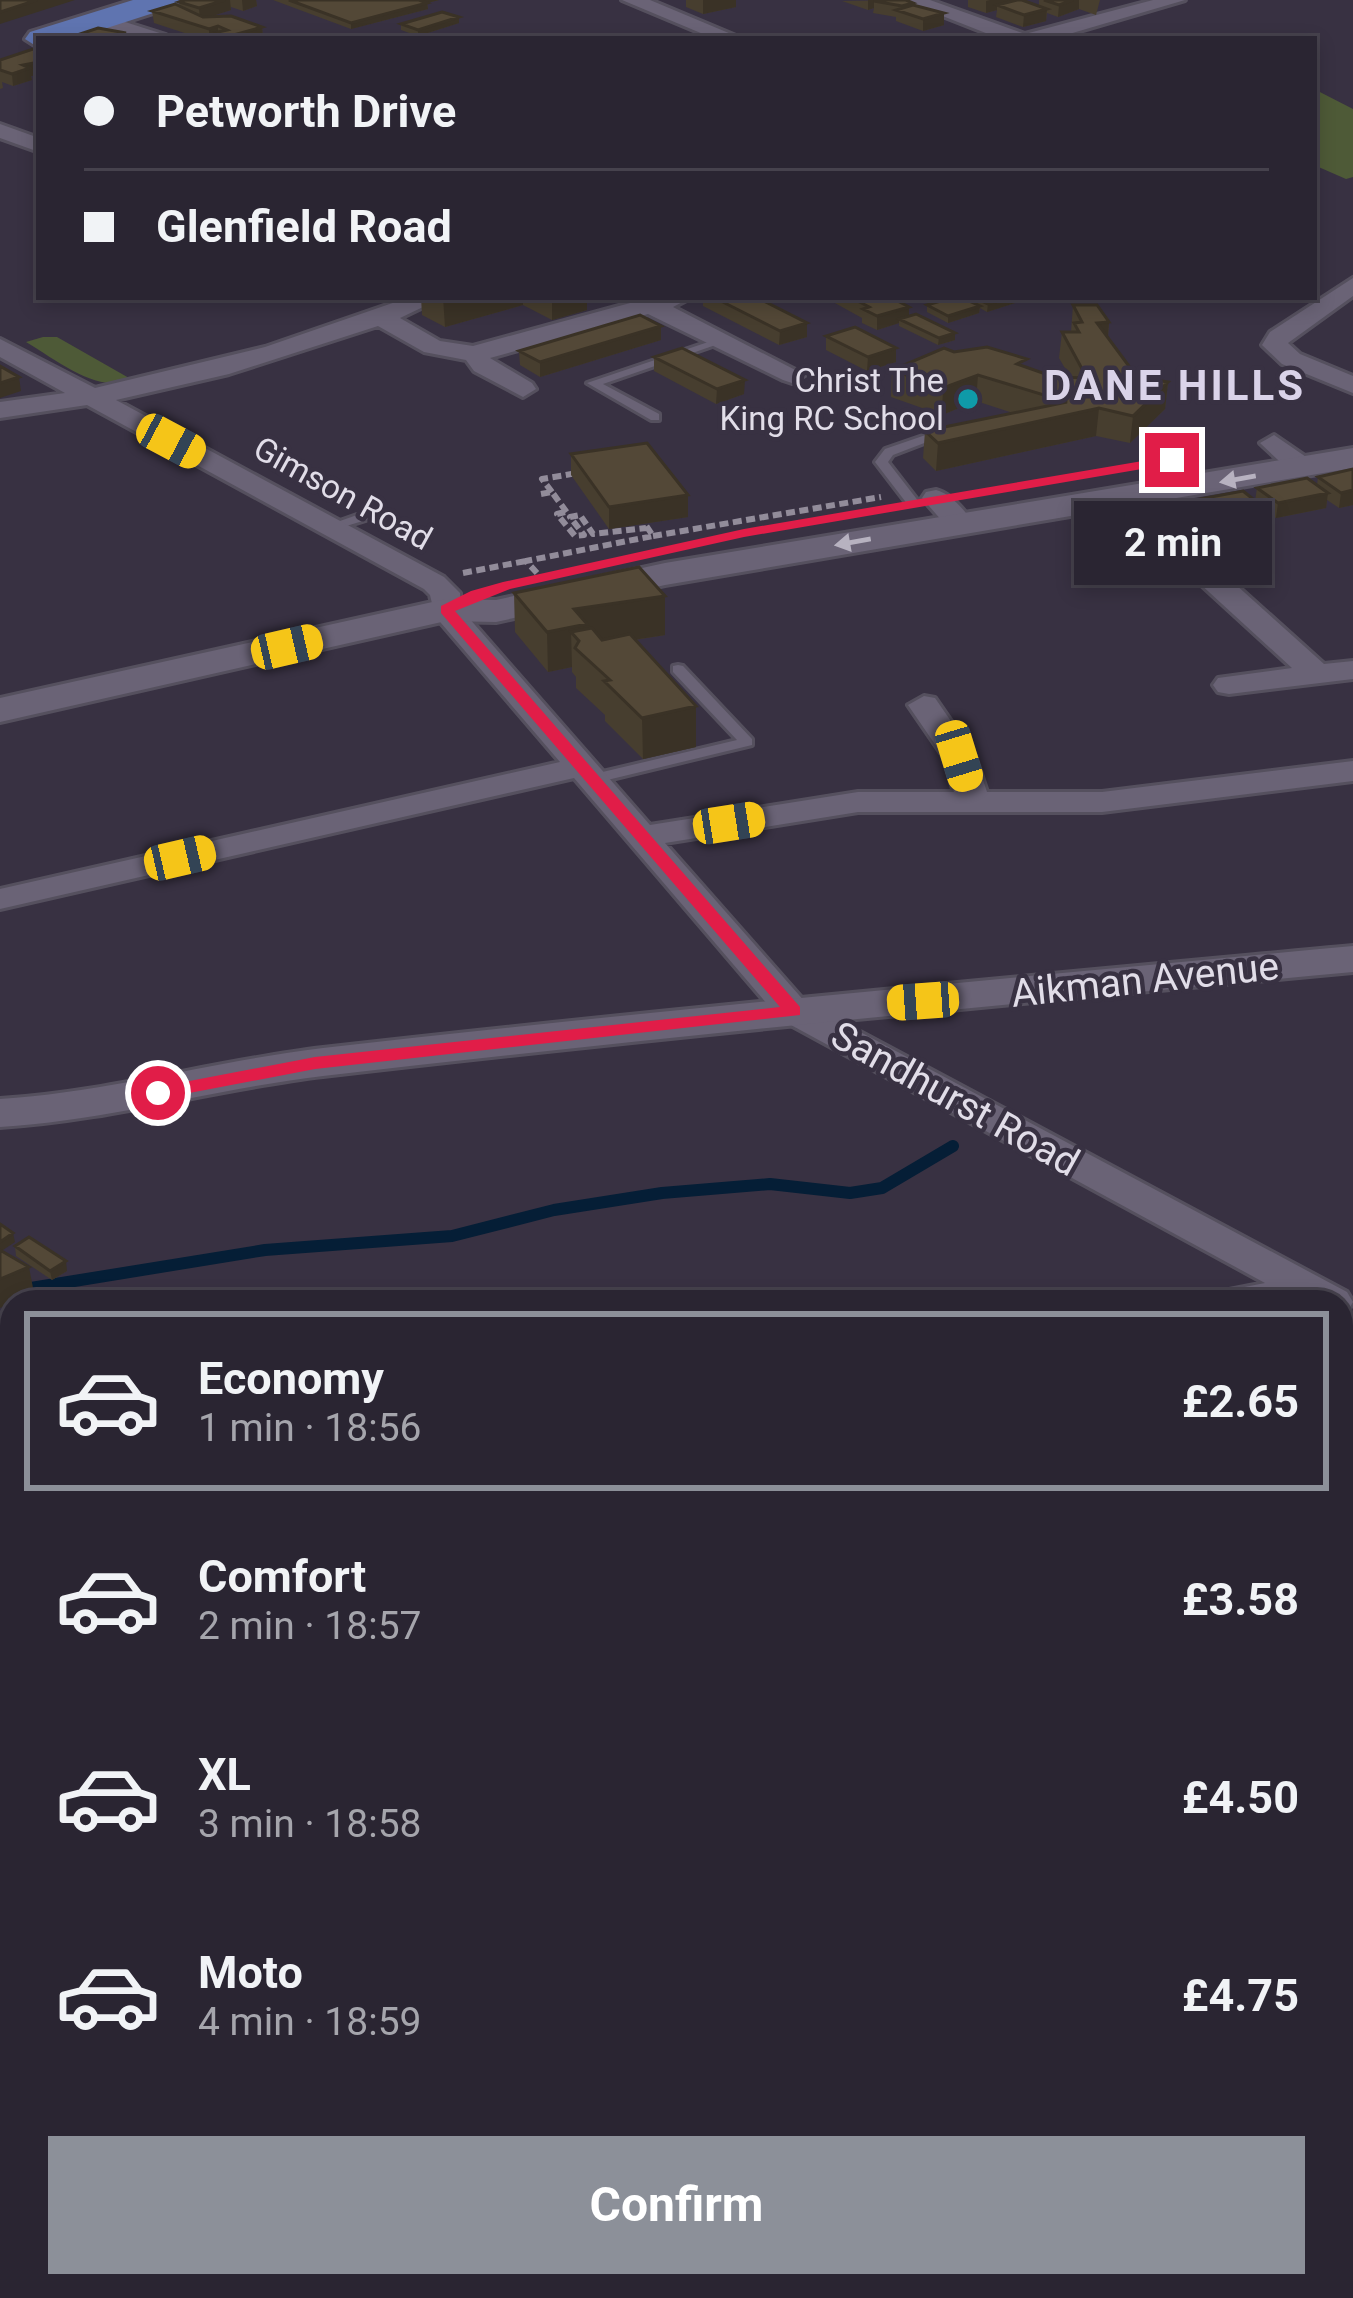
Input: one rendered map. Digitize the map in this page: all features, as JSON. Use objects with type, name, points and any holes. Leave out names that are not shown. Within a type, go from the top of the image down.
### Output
[{"type":"main road","points":[[51,36],[164,0]]},
{"type":"street","points":[[632,0],[725,36]]},
{"type":"street","points":[[912,0],[1015,36]]},
{"type":"street","points":[[1036,36],[1175,0]]},
{"type":"street","points":[[100,20],[150,36]]},
{"type":"street","points":[[0,131],[36,144]]},
{"type":"street","points":[[1353,285],[1279,337],[1276,345],[1291,359],[1353,385]]},
{"type":"street","points":[[0,410],[138,391],[382,319],[423,300]]},
{"type":"street","points":[[474,354],[669,300]]},
{"type":"street","points":[[650,305],[766,364],[796,365]]},
{"type":"street","points":[[382,319],[433,347],[474,354],[522,382]]},
{"type":"street","name":"Gimson Road","points":[[0,347],[330,527],[440,596]]},
{"type":"street","points":[[0,710],[440,596],[476,594],[541,577],[929,504],[1353,430]]},
{"type":"street","points":[[1274,443],[1302,467]]},
{"type":"street","points":[[440,596],[496,610],[664,574],[929,504],[1124,499],[1353,458]]},
{"type":"street","points":[[1124,499],[1317,674]]},
{"type":"street","name":"Sandhurst Road","points":[[440,596],[793,1011],[1308,1290]]},
{"type":"street","points":[[1229,685],[1353,670]]},
{"type":"street","points":[[924,705],[959,756],[973,800]]},
{"type":"street","points":[[643,836],[858,802],[1102,802],[1353,771]]},
{"type":"street","points":[[0,899],[590,772]]},
{"type":"street","name":"Aikman Avenue","points":[[79,1108],[315,1063],[793,1011],[1052,991],[1353,959]]},
{"type":"street","points":[[0,1113],[79,1108]]},
{"type":"street","points":[[0,1135],[79,1108]]},
{"type":"street","points":[[1284,1290],[1294,1283]]},
{"type":"lane","points":[[655,417],[592,383],[721,341]]},
{"type":"lane","points":[[929,504],[881,462],[889,452],[953,430]]},
{"type":"lane","points":[[330,527],[374,513]]},
{"type":"lane","points":[[590,772],[747,742],[678,669]]},
{"type":"path","points":[[565,512],[542,478],[581,472]]},
{"type":"path","points":[[541,494],[552,492]]},
{"type":"path","points":[[653,536],[929,504]]},
{"type":"path","points":[[580,515],[570,517],[584,535],[574,536],[557,514],[580,515],[593,534],[648,527]]},
{"type":"path","points":[[440,596],[526,560]]},
{"type":"green space","points":[[1317,91],[1353,109],[1353,177],[1346,179],[1317,166]]},
{"type":"green space","points":[[57,337],[129,378],[105,382],[77,373],[26,342]]},
{"type":"building","points":[[0,0],[37,0],[0,12]]},
{"type":"building","points":[[225,0],[199,8],[179,2]]},
{"type":"building","points":[[289,0],[419,0],[427,3],[351,23]]},
{"type":"building","points":[[906,0],[913,3],[874,1]]},
{"type":"building","points":[[1017,0],[1047,9],[1024,15],[997,5]]},
{"type":"building","points":[[175,4],[203,17],[231,16],[262,27],[230,36],[218,32],[227,30],[218,26],[209,29],[152,11]]},
{"type":"building","points":[[913,5],[944,13],[923,19],[896,10]]},
{"type":"building","points":[[442,12],[459,17],[418,30],[401,24]]},
{"type":"building","points":[[98,28],[126,33],[111,36],[74,36]]},
{"type":"building","points":[[36,48],[36,63],[12,74],[0,70],[0,60]]},
{"type":"building","points":[[719,300],[762,300],[807,323],[780,331]]},
{"type":"building","points":[[856,300],[896,300],[909,307],[877,316],[863,309],[869,307]]},
{"type":"building","points":[[967,300],[980,306],[948,316],[927,305]]},
{"type":"building","points":[[1073,305],[1097,305],[1109,322],[1097,323],[1137,377],[1168,382],[1133,416],[1099,408],[938,443],[925,431],[1067,402],[978,375],[943,388],[892,370],[944,348],[954,352],[987,347],[1027,359],[1017,364],[1054,377],[1087,378],[1062,332],[1079,332],[1074,323],[1082,322]]},
{"type":"building","points":[[916,314],[955,333],[939,338],[899,319]]},
{"type":"building","points":[[640,315],[661,326],[540,362],[519,351]]},
{"type":"building","points":[[855,327],[896,348],[868,357],[826,336]]},
{"type":"building","points":[[682,348],[745,380],[717,389],[654,357]]},
{"type":"building","points":[[0,366],[19,377],[0,383]]},
{"type":"building","points":[[647,443],[688,495],[609,507],[571,454]]},
{"type":"building","points":[[1353,469],[1353,490],[1341,493],[1318,477]]},
{"type":"building","points":[[1307,478],[1328,493],[1278,503],[1257,488]]},
{"type":"building","points":[[1243,491],[1263,507],[1208,516],[1189,501]]},
{"type":"building","points":[[639,567],[665,596],[574,609],[587,624],[547,632],[514,593]]},
{"type":"building","points":[[592,628],[602,640],[630,634],[696,706],[642,718],[575,648],[579,641],[571,632]]},
{"type":"building","points":[[0,1224],[13,1233],[0,1242]]},
{"type":"building","points":[[29,1237],[66,1261],[50,1271],[15,1246]]},
{"type":"building","points":[[0,1250],[29,1267],[0,1279]]},
{"type":"waterway","points":[[31,1288],[265,1250],[452,1236],[554,1210],[662,1193],[770,1184],[850,1193],[882,1188],[953,1146]]},
{"type":"place","name":"Christ The King RC School","points":[[968,399]]},
{"type":"district","name":"DANE HILLS","points":[[1175,385]]},
{"type":"route","points":[[158,1093],[315,1063],[793,1011],[446,610],[476,594],[508,585],[744,533],[1172,460]]}]
